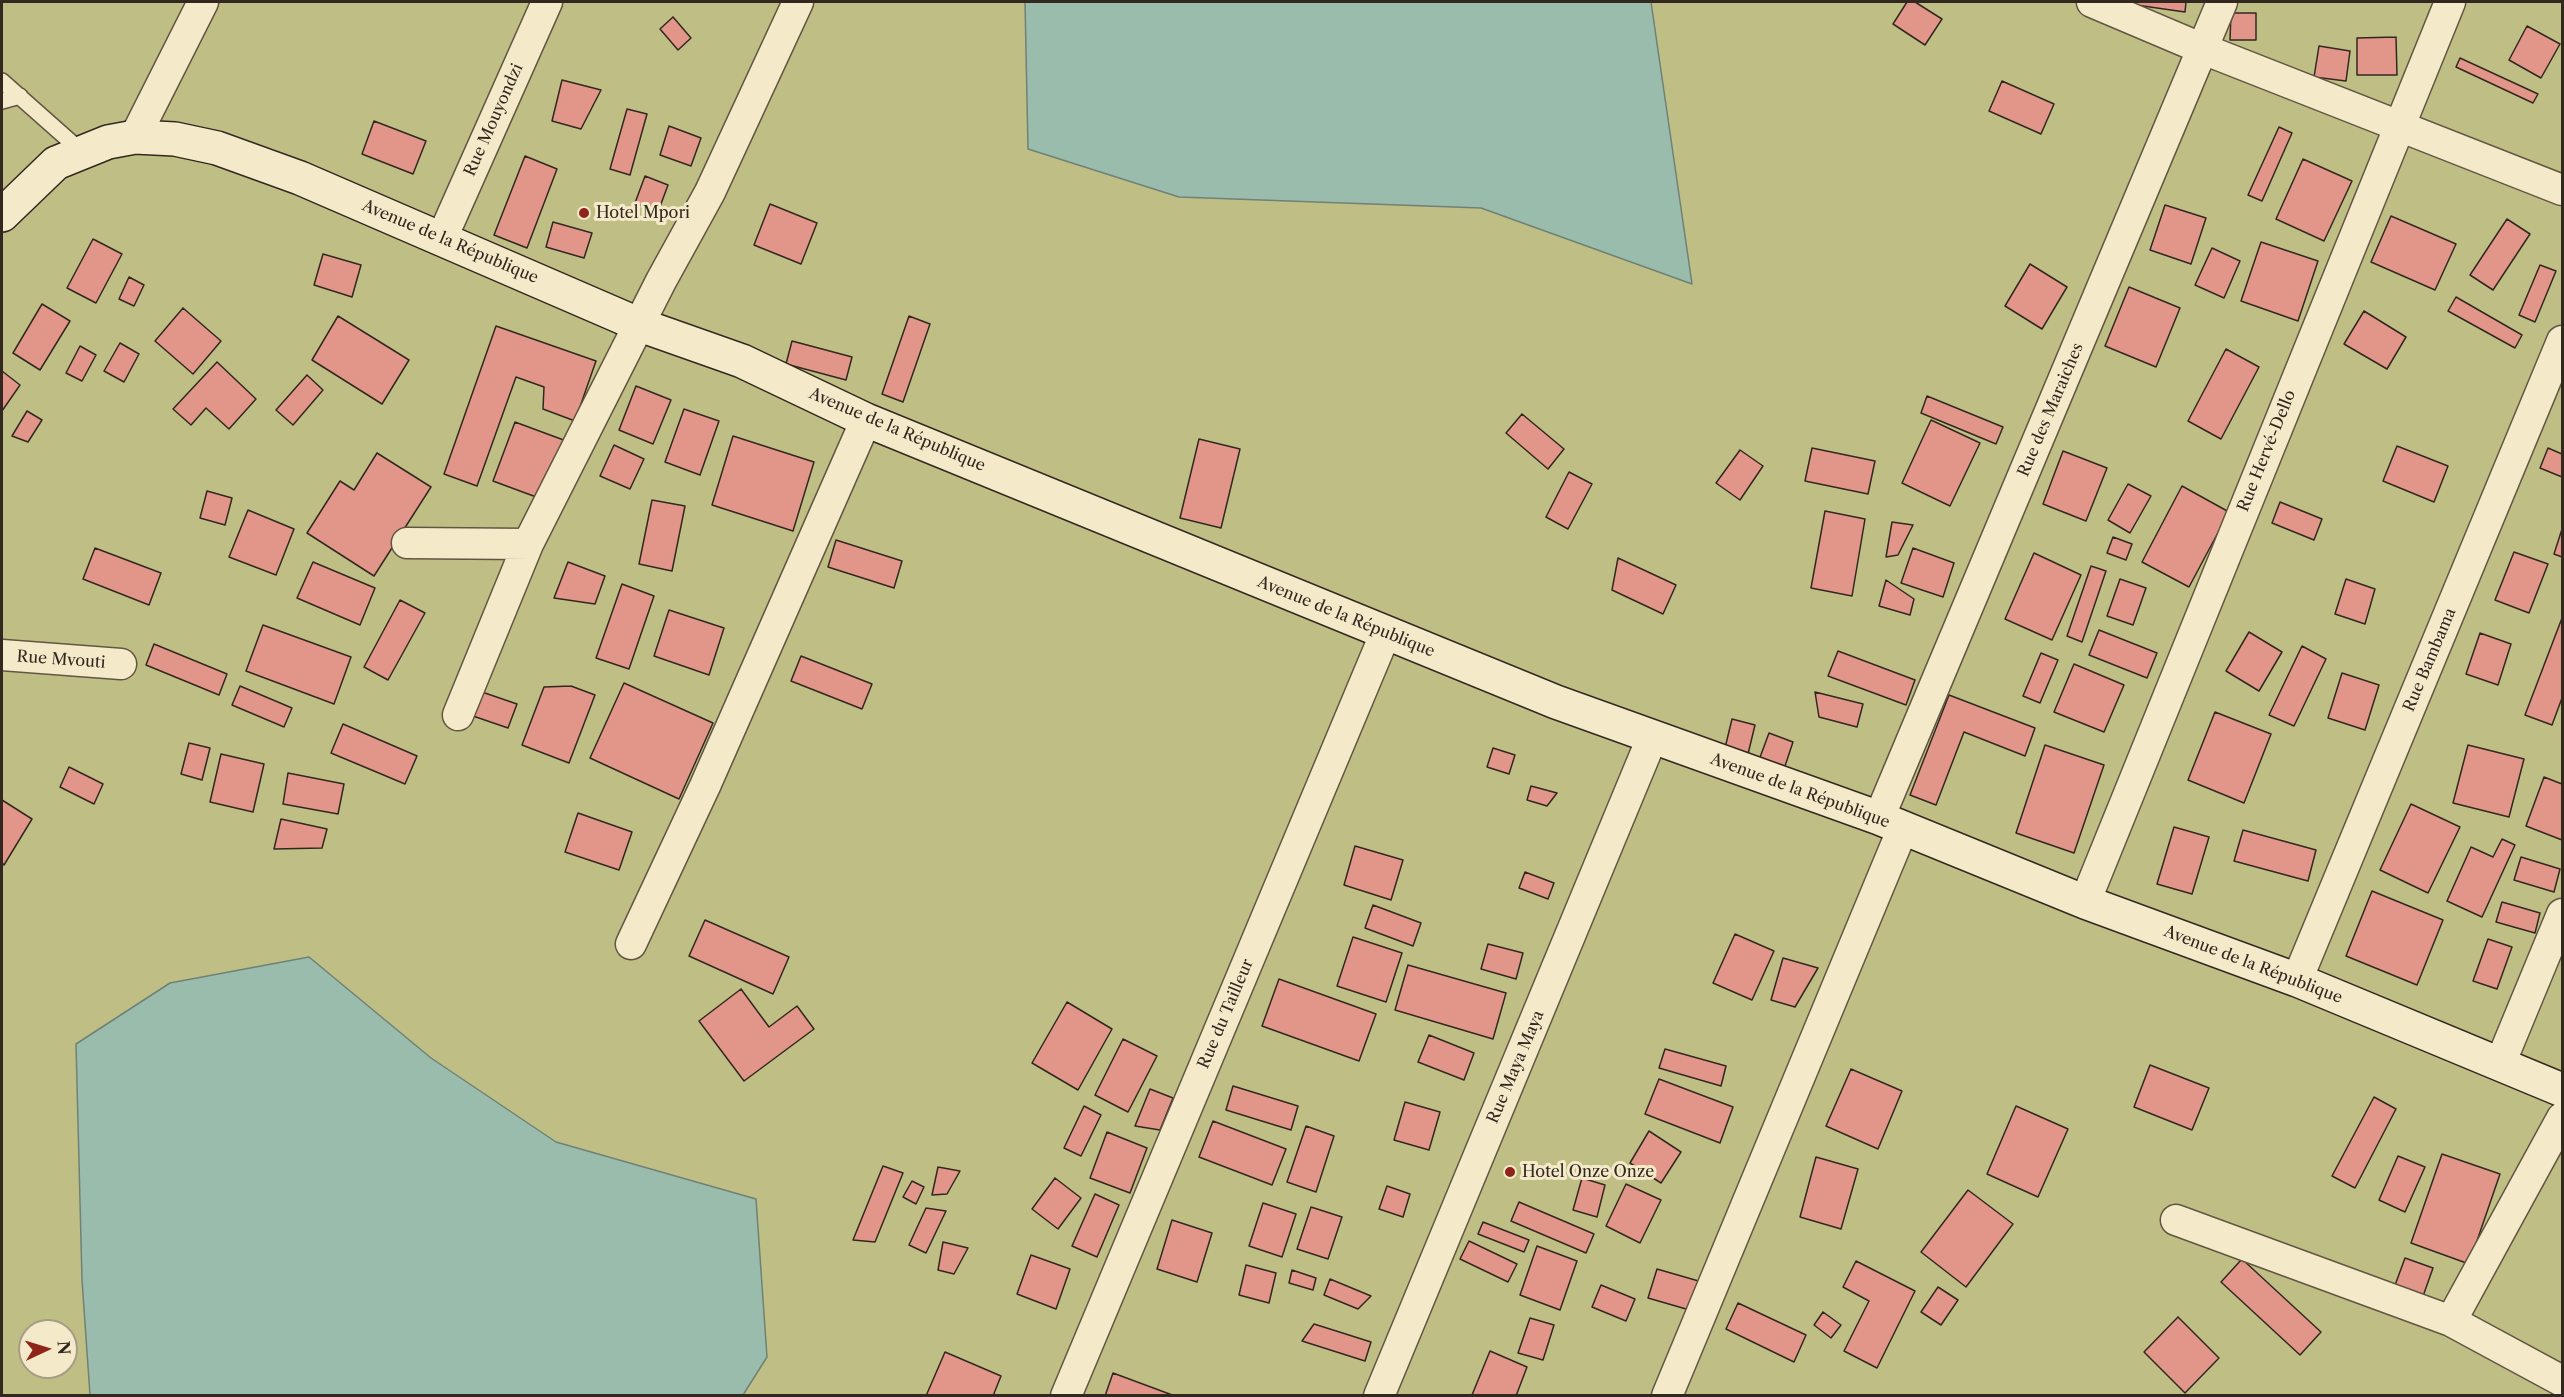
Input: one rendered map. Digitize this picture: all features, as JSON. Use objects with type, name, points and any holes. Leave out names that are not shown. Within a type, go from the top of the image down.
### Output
[{"type":"street","points":[[135,137],[203,2]]},
{"type":"street","name":"Rue Mouyondzi","points":[[442,238],[547,2]]},
{"type":"street","points":[[458,715],[528,544],[661,281],[710,192],[798,2]]},
{"type":"street","points":[[2092,2],[2203,49],[2562,190]]},
{"type":"street","name":"Rue des Maraiches","points":[[1666,1395],[1891,823],[2222,2]]},
{"type":"street","name":"Rue Hervé-Dello","points":[[2085,902],[2450,2]]},
{"type":"street","name":"Avenue de la République","points":[[2,215],[56,163],[108,142],[135,137],[175,139],[217,148],[300,178],[640,325],[742,361],[866,420],[1386,632],[1652,738],[1891,823],[2085,902],[2297,980],[2562,1090]]},
{"type":"street","name":"Rue Bambama","points":[[2297,980],[2562,341]]},
{"type":"street","points":[[631,944],[705,786],[866,420]]},
{"type":"street","points":[[407,543],[528,544]]},
{"type":"street","name":"Rue du Tailleur","points":[[1066,1395],[1386,632]]},
{"type":"street","name":"Rue Mvouti","points":[[2,656],[121,664]]},
{"type":"street","name":"Rue Maya Maya","points":[[1379,1395],[1652,738]]},
{"type":"street","points":[[2500,1064],[2562,914]]},
{"type":"street","points":[[2451,1321],[2562,1118]]},
{"type":"street","points":[[2176,1220],[2451,1321],[2562,1381]]},
{"type":"lane","points":[[2,81],[81,151]]},
{"type":"lane","points":[[2,101],[20,96]]},
{"type":"green space","points":[[2,2],[2562,2],[2562,1395],[2,1396]]},
{"type":"shaded area","points":[[1025,2],[1651,2],[1692,284],[1481,208],[1179,197],[1028,149]]},
{"type":"shaded area","points":[[309,957],[431,1058],[556,1142],[756,1199],[767,1357],[743,1395],[90,1395],[82,1280],[76,1044],[170,983]]},
{"type":"building","points":[[1907,2],[1915,2],[1942,19],[1925,45],[1893,24]]},
{"type":"building","points":[[2115,2],[2186,2],[2185,12]]},
{"type":"building","points":[[2231,13],[2256,13],[2256,40],[2230,40]]},
{"type":"building","points":[[673,17],[691,38],[678,50],[660,29]]},
{"type":"building","points":[[2527,26],[2560,44],[2541,78],[2509,60]]},
{"type":"building","points":[[2396,37],[2397,75],[2357,75],[2357,38]]},
{"type":"building","points":[[2319,46],[2350,51],[2346,81],[2314,77]]},
{"type":"building","points":[[2460,58],[2538,94],[2533,103],[2456,67]]},
{"type":"building","points":[[562,80],[601,90],[581,129],[552,121]]},
{"type":"building","points":[[2002,81],[2054,104],[2041,134],[1989,111]]},
{"type":"building","points":[[627,109],[647,114],[630,175],[610,169]]},
{"type":"building","points":[[374,121],[426,141],[413,174],[362,154]]},
{"type":"building","points":[[669,126],[701,138],[691,166],[660,155]]},
{"type":"building","points":[[2279,127],[2292,133],[2262,201],[2248,195]]},
{"type":"building","points":[[525,156],[557,169],[527,248],[494,235]]},
{"type":"building","points":[[2303,159],[2352,181],[2324,241],[2276,219]]},
{"type":"building","points":[[645,176],[668,185],[658,212],[635,203]]},
{"type":"building","points":[[770,204],[817,223],[801,264],[754,245]]},
{"type":"building","points":[[2165,205],[2206,218],[2191,264],[2150,250]]},
{"type":"building","points":[[2391,216],[2456,244],[2435,290],[2371,262]]},
{"type":"building","points":[[2507,219],[2530,234],[2493,290],[2470,275]]},
{"type":"building","points":[[553,222],[592,233],[584,258],[546,247]]},
{"type":"building","points":[[93,239],[122,254],[96,303],[67,288]]},
{"type":"building","points":[[2261,242],[2318,261],[2298,321],[2241,301]]},
{"type":"building","points":[[2212,248],[2240,261],[2224,298],[2195,285]]},
{"type":"building","points":[[323,254],[361,265],[352,297],[314,285]]},
{"type":"building","points":[[2030,264],[2067,287],[2042,329],[2005,306]]},
{"type":"building","points":[[2540,265],[2556,271],[2535,322],[2519,315]]},
{"type":"building","points":[[129,277],[144,285],[134,306],[119,299]]},
{"type":"building","points":[[2129,287],[2180,308],[2156,367],[2105,346]]},
{"type":"building","points":[[2456,297],[2522,335],[2515,348],[2448,311]]},
{"type":"building","points":[[42,304],[70,321],[40,370],[13,353]]},
{"type":"building","points":[[183,308],[221,341],[193,374],[155,341]]},
{"type":"building","points":[[2364,311],[2406,337],[2387,369],[2344,344]]},
{"type":"building","points":[[338,316],[409,360],[382,404],[312,360]]},
{"type":"building","points":[[909,316],[930,324],[903,402],[882,394]]},
{"type":"building","points":[[496,326],[596,361],[575,421],[543,409],[544,387],[516,377],[477,486],[444,474]]},
{"type":"building","points":[[792,341],[852,357],[846,380],[786,364]]},
{"type":"building","points":[[120,343],[139,354],[124,382],[104,371]]},
{"type":"building","points":[[80,346],[96,355],[82,381],[66,373]]},
{"type":"building","points":[[2226,349],[2259,367],[2221,439],[2188,421]]},
{"type":"building","points":[[217,362],[256,399],[229,429],[206,408],[191,425],[173,409]]},
{"type":"building","points":[[2,371],[20,385],[2,411]]},
{"type":"building","points":[[307,375],[323,390],[293,425],[276,410]]},
{"type":"building","points":[[636,386],[671,400],[653,444],[619,430]]},
{"type":"building","points":[[1927,396],[2003,427],[1996,444],[1921,413]]},
{"type":"building","points":[[684,409],[719,421],[700,475],[665,462]]},
{"type":"building","points":[[27,411],[42,420],[28,442],[12,436]]},
{"type":"building","points":[[1522,414],[1564,449],[1548,469],[1506,433]]},
{"type":"building","points":[[1931,420],[1980,443],[1950,506],[1902,483]]},
{"type":"building","points":[[515,422],[569,442],[547,501],[493,481]]},
{"type":"building","points":[[733,436],[814,462],[793,531],[712,505]]},
{"type":"building","points":[[1199,439],[1240,449],[1221,528],[1180,518]]},
{"type":"building","points":[[614,445],[644,459],[630,489],[600,476]]},
{"type":"building","points":[[2397,446],[2448,466],[2434,502],[2383,481]]},
{"type":"building","points":[[1812,448],[1875,461],[1868,494],[1805,481]]},
{"type":"building","points":[[2548,448],[2562,454],[2562,477],[2540,468]]},
{"type":"building","points":[[1740,450],[1763,466],[1740,500],[1716,483]]},
{"type":"building","points":[[2063,451],[2107,468],[2086,521],[2043,504]]},
{"type":"building","points":[[377,453],[431,487],[374,576],[307,533],[340,481],[354,490]]},
{"type":"building","points":[[1569,472],[1592,484],[1568,529],[1546,517]]},
{"type":"building","points":[[2128,484],[2151,496],[2130,533],[2108,520]]},
{"type":"building","points":[[2182,486],[2229,512],[2189,587],[2142,562]]},
{"type":"building","points":[[207,491],[232,498],[225,525],[200,518]]},
{"type":"building","points":[[652,500],[685,506],[672,571],[639,564]]},
{"type":"building","points":[[2280,502],[2322,519],[2314,540],[2272,523]]},
{"type":"building","points":[[248,510],[294,529],[276,575],[229,557]]},
{"type":"building","points":[[1825,511],[1865,519],[1852,596],[1811,588]]},
{"type":"building","points":[[1892,522],[1913,525],[1898,555],[1886,557]]},
{"type":"building","points":[[2562,529],[2562,557],[2554,554]]},
{"type":"building","points":[[2113,537],[2132,544],[2126,560],[2107,553]]},
{"type":"building","points":[[836,540],[902,561],[894,588],[828,567]]},
{"type":"building","points":[[95,548],[161,573],[149,605],[83,579]]},
{"type":"building","points":[[1913,548],[1954,563],[1943,597],[1901,583]]},
{"type":"building","points":[[2514,552],[2548,564],[2529,613],[2495,600]]},
{"type":"building","points":[[2034,553],[2081,575],[2052,640],[2005,619]]},
{"type":"building","points":[[1618,558],[1676,585],[1663,614],[1612,590]]},
{"type":"building","points":[[313,562],[375,588],[360,625],[297,598]]},
{"type":"building","points":[[568,562],[605,576],[595,604],[554,598]]},
{"type":"building","points":[[2091,566],[2106,571],[2082,642],[2067,636]]},
{"type":"building","points":[[2120,579],[2146,588],[2133,625],[2107,616]]},
{"type":"building","points":[[2346,579],[2375,589],[2365,624],[2335,614]]},
{"type":"building","points":[[1886,580],[1914,599],[1910,615],[1879,606]]},
{"type":"building","points":[[622,584],[654,596],[629,669],[596,658]]},
{"type":"building","points":[[400,600],[425,613],[388,680],[364,667]]},
{"type":"building","points":[[669,610],[724,628],[709,675],[654,656]]},
{"type":"building","points":[[2562,618],[2562,698],[2552,725],[2525,715]]},
{"type":"building","points":[[263,625],[351,657],[334,704],[246,671]]},
{"type":"building","points":[[2099,630],[2157,653],[2147,678],[2089,655]]},
{"type":"building","points":[[2249,632],[2282,652],[2259,691],[2226,671]]},
{"type":"building","points":[[2480,633],[2511,644],[2498,685],[2466,674]]},
{"type":"building","points":[[154,644],[227,674],[219,695],[146,665]]},
{"type":"building","points":[[2302,646],[2326,659],[2294,726],[2269,715]]},
{"type":"building","points":[[1838,651],[1915,680],[1906,705],[1828,676]]},
{"type":"building","points":[[2041,653],[2058,660],[2040,703],[2023,696]]},
{"type":"building","points":[[801,656],[872,684],[862,709],[791,681]]},
{"type":"building","points":[[2074,664],[2124,685],[2104,732],[2054,712]]},
{"type":"building","points":[[2342,673],[2379,685],[2365,730],[2328,718]]},
{"type":"building","points":[[624,683],[713,723],[679,799],[590,758]]},
{"type":"building","points":[[240,686],[292,708],[284,727],[232,705]]},
{"type":"building","points":[[571,686],[595,695],[569,763],[522,745],[544,687]]},
{"type":"building","points":[[482,692],[517,704],[508,728],[473,716]]},
{"type":"building","points":[[1815,692],[1863,704],[1857,727],[1819,717]]},
{"type":"building","points":[[1949,695],[2035,728],[2025,756],[1964,732],[1936,805],[1910,795]]},
{"type":"building","points":[[2215,712],[2271,734],[2244,803],[2188,780]]},
{"type":"building","points":[[1732,719],[1755,725],[1748,754],[1725,748]]},
{"type":"building","points":[[343,724],[417,756],[405,784],[331,753]]},
{"type":"building","points":[[1769,733],[1793,742],[1784,769],[1759,760]]},
{"type":"building","points":[[189,743],[210,748],[202,780],[181,774]]},
{"type":"building","points":[[2045,745],[2104,765],[2074,853],[2016,833]]},
{"type":"building","points":[[2468,745],[2524,759],[2509,817],[2453,803]]},
{"type":"building","points":[[1493,748],[1515,755],[1509,774],[1487,767]]},
{"type":"building","points":[[221,754],[264,764],[253,812],[210,802]]},
{"type":"building","points":[[69,767],[103,784],[94,804],[60,787]]},
{"type":"building","points":[[288,773],[344,784],[338,814],[283,804]]},
{"type":"building","points":[[2544,777],[2562,784],[2562,840],[2526,826]]},
{"type":"building","points":[[1531,786],[1557,793],[1547,806],[1527,800]]},
{"type":"building","points":[[2,800],[32,819],[4,865],[2,863]]},
{"type":"building","points":[[2411,804],[2460,827],[2428,893],[2380,870]]},
{"type":"building","points":[[578,813],[632,832],[619,870],[565,852]]},
{"type":"building","points":[[281,819],[327,829],[322,848],[274,849]]},
{"type":"building","points":[[2174,827],[2209,837],[2192,894],[2157,884]]},
{"type":"building","points":[[2243,830],[2316,850],[2308,881],[2234,861]]},
{"type":"building","points":[[2502,839],[2515,845],[2482,917],[2447,901],[2471,847],[2493,857]]},
{"type":"building","points":[[1355,846],[1403,860],[1391,900],[1344,885]]},
{"type":"building","points":[[2521,857],[2560,869],[2554,892],[2514,880]]},
{"type":"building","points":[[1525,872],[1554,883],[1548,899],[1519,888]]},
{"type":"building","points":[[2372,891],[2443,920],[2417,985],[2346,956]]},
{"type":"building","points":[[2502,902],[2540,913],[2535,933],[2496,922]]},
{"type":"building","points":[[1373,905],[1421,923],[1413,946],[1365,928]]},
{"type":"building","points":[[705,920],[789,957],[773,994],[689,956]]},
{"type":"building","points":[[1735,934],[1774,951],[1752,1000],[1713,983]]},
{"type":"building","points":[[1353,937],[1402,953],[1386,1002],[1337,986]]},
{"type":"building","points":[[2488,939],[2512,947],[2497,989],[2473,981]]},
{"type":"building","points":[[1488,944],[1523,953],[1516,979],[1481,969]]},
{"type":"building","points":[[1783,958],[1818,968],[1795,1007],[1771,1000]]},
{"type":"building","points":[[1408,965],[1506,993],[1493,1039],[1395,1010]]},
{"type":"building","points":[[1279,979],[1376,1014],[1359,1061],[1262,1026]]},
{"type":"building","points":[[741,989],[769,1027],[797,1006],[814,1029],[744,1081],[699,1021]]},
{"type":"building","points":[[1067,1002],[1112,1029],[1078,1090],[1032,1063]]},
{"type":"building","points":[[1429,1035],[1474,1053],[1464,1080],[1418,1062]]},
{"type":"building","points":[[1123,1039],[1157,1056],[1128,1112],[1095,1095]]},
{"type":"building","points":[[1665,1049],[1726,1066],[1721,1086],[1659,1068]]},
{"type":"building","points":[[2150,1065],[2209,1088],[2192,1130],[2134,1107]]},
{"type":"building","points":[[1851,1069],[1902,1091],[1878,1149],[1826,1126]]},
{"type":"building","points":[[1659,1079],[1733,1107],[1720,1143],[1645,1114]]},
{"type":"building","points":[[1233,1086],[1298,1106],[1291,1130],[1226,1110]]},
{"type":"building","points":[[1150,1089],[1173,1098],[1160,1130],[1135,1126]]},
{"type":"building","points":[[2374,1097],[2396,1109],[2355,1188],[2332,1176]]},
{"type":"building","points":[[1405,1102],[1440,1112],[1429,1150],[1394,1140]]},
{"type":"building","points":[[1084,1106],[1101,1115],[1081,1156],[1064,1148]]},
{"type":"building","points":[[2016,1106],[2068,1129],[2038,1197],[1987,1174]]},
{"type":"building","points":[[1213,1121],[1286,1149],[1272,1185],[1199,1157]]},
{"type":"building","points":[[1306,1126],[1334,1136],[1316,1192],[1287,1182]]},
{"type":"building","points":[[1649,1131],[1681,1152],[1661,1183],[1630,1163]]},
{"type":"building","points":[[1107,1132],[1147,1148],[1130,1193],[1090,1178]]},
{"type":"building","points":[[2442,1154],[2500,1174],[2469,1264],[2411,1243]]},
{"type":"building","points":[[2398,1156],[2425,1167],[2405,1212],[2379,1200]]},
{"type":"building","points":[[1816,1157],[1858,1169],[1841,1229],[1800,1217]]},
{"type":"building","points":[[883,1166],[903,1173],[875,1242],[853,1240]]},
{"type":"building","points":[[938,1167],[960,1171],[947,1194],[932,1195]]},
{"type":"building","points":[[1055,1178],[1081,1198],[1058,1229],[1032,1209]]},
{"type":"building","points":[[1582,1178],[1605,1185],[1597,1217],[1573,1210]]},
{"type":"building","points":[[912,1181],[924,1187],[916,1204],[903,1197]]},
{"type":"building","points":[[1626,1184],[1661,1200],[1640,1243],[1606,1226]]},
{"type":"building","points":[[1387,1186],[1410,1194],[1403,1217],[1379,1209]]},
{"type":"building","points":[[1968,1190],[2013,1224],[1966,1287],[1921,1252]]},
{"type":"building","points":[[1095,1194],[1119,1205],[1097,1257],[1072,1246]]},
{"type":"building","points":[[1519,1202],[1594,1234],[1586,1253],[1511,1221]]},
{"type":"building","points":[[1263,1203],[1296,1214],[1282,1257],[1249,1246]]},
{"type":"building","points":[[1311,1207],[1342,1217],[1328,1259],[1297,1249]]},
{"type":"building","points":[[926,1208],[946,1211],[926,1253],[909,1245]]},
{"type":"building","points":[[1172,1220],[1212,1233],[1197,1282],[1157,1269]]},
{"type":"building","points":[[1483,1222],[1529,1240],[1524,1252],[1478,1234]]},
{"type":"building","points":[[1469,1241],[1517,1264],[1508,1282],[1460,1259]]},
{"type":"building","points":[[943,1242],[968,1248],[954,1274],[938,1270]]},
{"type":"building","points":[[1537,1246],[1577,1261],[1560,1310],[1520,1295]]},
{"type":"building","points":[[1031,1255],[1070,1269],[1056,1309],[1017,1294]]},
{"type":"building","points":[[2405,1258],[2433,1268],[2422,1299],[2394,1288]]},
{"type":"building","points":[[2242,1259],[2321,1332],[2300,1355],[2221,1282]]},
{"type":"building","points":[[1856,1261],[1915,1291],[1877,1368],[1844,1351],[1869,1301],[1843,1287]]},
{"type":"building","points":[[1246,1265],[1276,1273],[1269,1303],[1239,1295]]},
{"type":"building","points":[[1657,1269],[1702,1282],[1693,1311],[1648,1298]]},
{"type":"building","points":[[1292,1270],[1316,1278],[1313,1290],[1289,1283]]},
{"type":"building","points":[[1330,1279],[1371,1296],[1358,1309],[1324,1295]]},
{"type":"building","points":[[1601,1285],[1635,1299],[1626,1321],[1592,1307]]},
{"type":"building","points":[[1938,1287],[1958,1300],[1941,1325],[1921,1312]]},
{"type":"building","points":[[1738,1303],[1806,1335],[1794,1362],[1726,1329]]},
{"type":"building","points":[[1823,1312],[1841,1325],[1831,1338],[1814,1325]]},
{"type":"building","points":[[2178,1317],[2219,1358],[2185,1393],[2144,1352]]},
{"type":"building","points":[[1530,1318],[1554,1325],[1543,1360],[1518,1353]]},
{"type":"building","points":[[1314,1324],[1371,1342],[1365,1361],[1302,1341]]},
{"type":"building","points":[[1490,1351],[1527,1367],[1516,1396],[1472,1395]]},
{"type":"building","points":[[945,1352],[1001,1376],[993,1396],[926,1396]]},
{"type":"building","points":[[1113,1373],[1175,1396],[1105,1396]]},
{"type":"place","name":"Hotel Mpori","points":[[584,213]]},
{"type":"place","name":"Hotel Onze Onze","points":[[1510,1172]]}]
